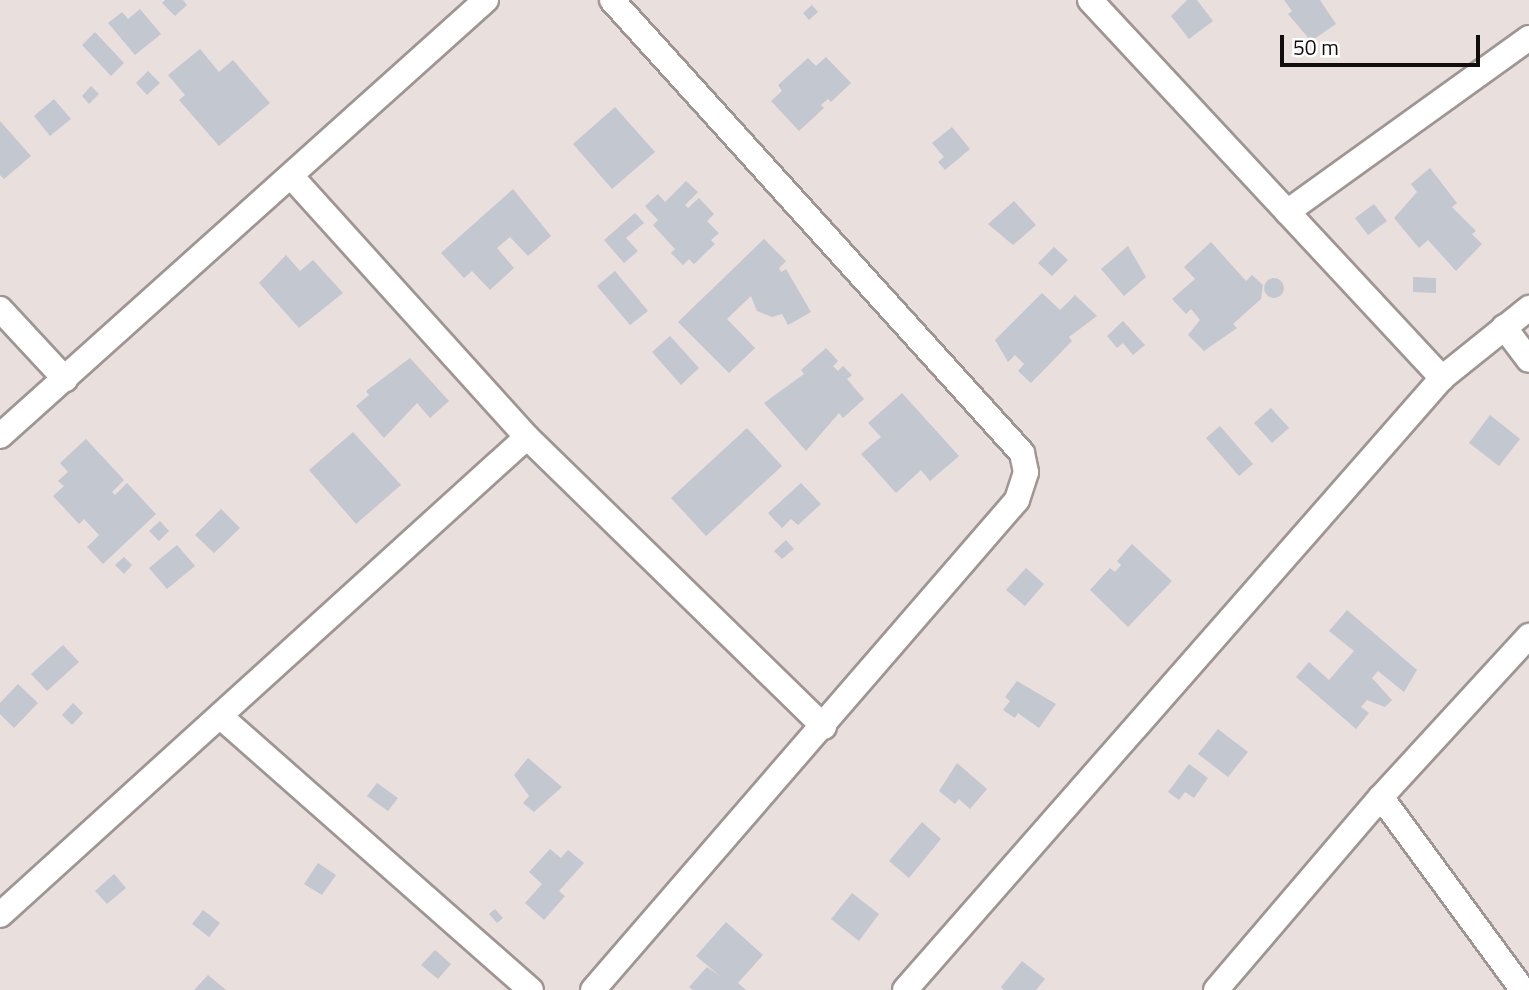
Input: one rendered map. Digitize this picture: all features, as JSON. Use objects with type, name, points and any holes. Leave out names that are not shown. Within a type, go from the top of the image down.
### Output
[{"type":"street","points":[[0,436],[486,0]]},
{"type":"street","points":[[593,990],[824,727],[1017,500],[1024,486],[1025,463],[912,328],[612,0]]},
{"type":"street","points":[[1090,0],[1442,379]]},
{"type":"street","points":[[1287,212],[1529,38]]},
{"type":"street","points":[[291,176],[527,437],[824,727]]},
{"type":"street","points":[[905,990],[1442,379],[1529,308]]},
{"type":"street","points":[[0,309],[65,379]]},
{"type":"street","points":[[1504,327],[1529,360]]},
{"type":"street","points":[[0,915],[527,437]]},
{"type":"street","points":[[1216,990],[1381,797],[1529,636]]},
{"type":"street","points":[[221,717],[531,990]]},
{"type":"street","points":[[1381,797],[1523,990]]},
{"type":"building","points":[[165,0],[183,0],[187,5],[175,16],[162,3]]},
{"type":"building","points":[[1187,0],[1197,0],[1213,21],[1189,39],[1171,16]]},
{"type":"building","points":[[1284,0],[1320,0],[1336,24],[1311,41],[1288,14],[1292,11]]},
{"type":"building","points":[[812,5],[818,12],[809,20],[803,13]]},
{"type":"building","points":[[140,9],[161,34],[135,55],[108,23],[122,12],[128,19]]},
{"type":"building","points":[[95,32],[124,63],[111,76],[82,45]]},
{"type":"building","points":[[200,49],[219,72],[233,60],[270,103],[219,146],[179,100],[185,95],[168,75]]},
{"type":"building","points":[[826,57],[851,83],[831,102],[828,99],[821,105],[824,108],[799,131],[771,101],[782,91],[778,85],[808,58],[816,66]]},
{"type":"building","points":[[148,71],[160,83],[147,95],[136,83]]},
{"type":"building","points":[[91,86],[99,94],[89,104],[82,96]]},
{"type":"building","points":[[54,99],[71,119],[50,136],[34,116]]},
{"type":"building","points":[[615,107],[655,152],[612,189],[573,144]]},
{"type":"building","points":[[0,121],[31,156],[4,179],[0,175]]},
{"type":"building","points":[[952,127],[970,149],[945,170],[938,162],[944,157],[932,143]]},
{"type":"building","points":[[1430,168],[1457,203],[1452,207],[1476,231],[1472,234],[1482,244],[1456,271],[1428,240],[1419,248],[1394,218],[1417,192],[1411,184]]},
{"type":"building","points":[[686,181],[698,192],[685,205],[688,208],[699,198],[714,214],[707,221],[719,233],[711,240],[715,244],[694,264],[689,259],[683,265],[671,253],[675,249],[653,225],[658,220],[645,206],[658,194],[665,202]]},
{"type":"building","points":[[513,189],[551,236],[528,256],[510,237],[497,248],[514,268],[490,290],[472,271],[464,278],[441,253]]},
{"type":"building","points":[[1014,201],[1036,225],[1013,245],[988,224]]},
{"type":"building","points":[[1374,204],[1387,221],[1368,235],[1355,218]]},
{"type":"building","points":[[635,213],[644,223],[626,238],[638,251],[624,263],[604,240]]},
{"type":"building","points":[[764,239],[786,261],[779,268],[781,272],[786,269],[811,312],[788,325],[782,314],[772,317],[757,311],[751,296],[727,319],[755,348],[729,373],[678,322]]},
{"type":"building","points":[[1211,242],[1246,281],[1252,275],[1263,285],[1261,299],[1233,324],[1237,328],[1204,351],[1188,335],[1200,320],[1191,309],[1186,314],[1172,299],[1195,279],[1184,267]]},
{"type":"building","points":[[1128,246],[1146,277],[1124,296],[1101,269]]},
{"type":"building","points":[[1054,247],[1068,260],[1052,276],[1038,263]]},
{"type":"building","points":[[286,255],[300,271],[313,260],[343,293],[299,328],[259,283]]},
{"type":"building","points":[[615,271],[648,311],[630,325],[597,286]]},
{"type":"building","points":[[1413,277],[1436,278],[1436,293],[1413,292]]},
{"type":"building","points":[[1274,278],[1281,281],[1284,288],[1281,295],[1274,298],[1267,295],[1264,288],[1267,281]]},
{"type":"building","points":[[1042,293],[1060,310],[1075,295],[1097,316],[1069,337],[1072,341],[1031,383],[1018,371],[1024,364],[1015,355],[1008,362],[995,340]]},
{"type":"building","points":[[1123,321],[1145,345],[1133,355],[1123,343],[1117,348],[1107,336]]},
{"type":"building","points":[[670,336],[699,368],[681,385],[652,352]]},
{"type":"building","points":[[826,348],[838,361],[833,366],[838,371],[843,366],[852,375],[847,379],[864,399],[843,418],[839,413],[806,451],[764,403],[804,374],[801,370]]},
{"type":"building","points":[[410,358],[449,401],[430,418],[417,403],[384,438],[356,406],[369,395],[366,391]]},
{"type":"building","points":[[902,393],[959,456],[930,481],[921,470],[896,493],[861,454],[881,437],[868,423]]},
{"type":"building","points":[[1271,408],[1289,428],[1272,443],[1254,423]]},
{"type":"building","points":[[1490,415],[1520,439],[1499,466],[1469,443]]},
{"type":"building","points":[[1220,426],[1253,464],[1239,476],[1206,438]]},
{"type":"building","points":[[747,428],[782,466],[706,536],[671,498]]},
{"type":"building","points":[[353,432],[401,485],[356,524],[309,470]]},
{"type":"building","points":[[86,439],[124,480],[112,492],[115,495],[127,483],[156,514],[103,564],[87,547],[99,535],[84,519],[79,524],[53,496],[64,486],[58,481],[68,472],[60,463]]},
{"type":"building","points":[[801,483],[821,504],[798,525],[791,519],[782,528],[768,513]]},
{"type":"building","points":[[221,509],[240,528],[214,553],[195,535]]},
{"type":"building","points":[[160,521],[169,531],[159,541],[149,531]]},
{"type":"building","points":[[786,540],[794,549],[782,559],[774,551]]},
{"type":"building","points":[[1132,544],[1172,581],[1128,627],[1090,590],[1110,568],[1115,572],[1121,565],[1117,561]]},
{"type":"building","points":[[177,545],[195,566],[167,589],[149,568]]},
{"type":"building","points":[[124,557],[132,565],[124,574],[115,565]]},
{"type":"building","points":[[1026,568],[1044,584],[1025,606],[1006,590]]},
{"type":"building","points":[[1347,610],[1417,670],[1404,692],[1378,671],[1372,678],[1392,700],[1385,707],[1367,700],[1361,707],[1369,713],[1356,729],[1296,677],[1309,662],[1329,680],[1354,651],[1329,631]]},
{"type":"building","points":[[63,645],[79,662],[47,691],[31,674]]},
{"type":"building","points":[[1017,681],[1056,704],[1039,728],[1018,713],[1015,718],[1003,710],[1010,701],[1005,697]]},
{"type":"building","points":[[18,684],[38,703],[14,728],[0,714],[0,703]]},
{"type":"building","points":[[73,703],[83,713],[72,725],[62,715]]},
{"type":"building","points":[[1218,729],[1248,752],[1228,777],[1198,754]]},
{"type":"building","points":[[528,758],[562,787],[534,812],[523,803],[529,796],[514,775]]},
{"type":"building","points":[[957,763],[987,789],[970,809],[959,799],[955,804],[939,791]]},
{"type":"building","points":[[1189,764],[1208,778],[1194,798],[1185,792],[1179,800],[1168,792]]},
{"type":"building","points":[[377,783],[398,798],[388,811],[367,796]]},
{"type":"building","points":[[922,822],[941,839],[909,878],[889,861]]},
{"type":"building","points":[[550,849],[561,858],[568,850],[584,863],[559,891],[565,896],[544,920],[525,903],[542,884],[529,872]]},
{"type":"building","points":[[318,863],[336,875],[322,895],[304,884]]},
{"type":"building","points":[[114,874],[126,888],[107,904],[95,891]]},
{"type":"building","points":[[852,893],[879,914],[859,941],[831,919]]},
{"type":"building","points":[[495,909],[503,918],[497,923],[489,914]]},
{"type":"building","points":[[203,910],[220,923],[209,937],[192,924]]},
{"type":"building","points":[[726,922],[763,955],[738,983],[746,990],[693,990],[689,987],[707,967],[720,976],[696,956]]},
{"type":"building","points":[[435,950],[451,964],[438,979],[421,965]]},
{"type":"building","points":[[1022,961],[1045,979],[1036,990],[1004,990],[1001,987]]},
{"type":"building","points":[[208,975],[226,990],[194,990]]}]
